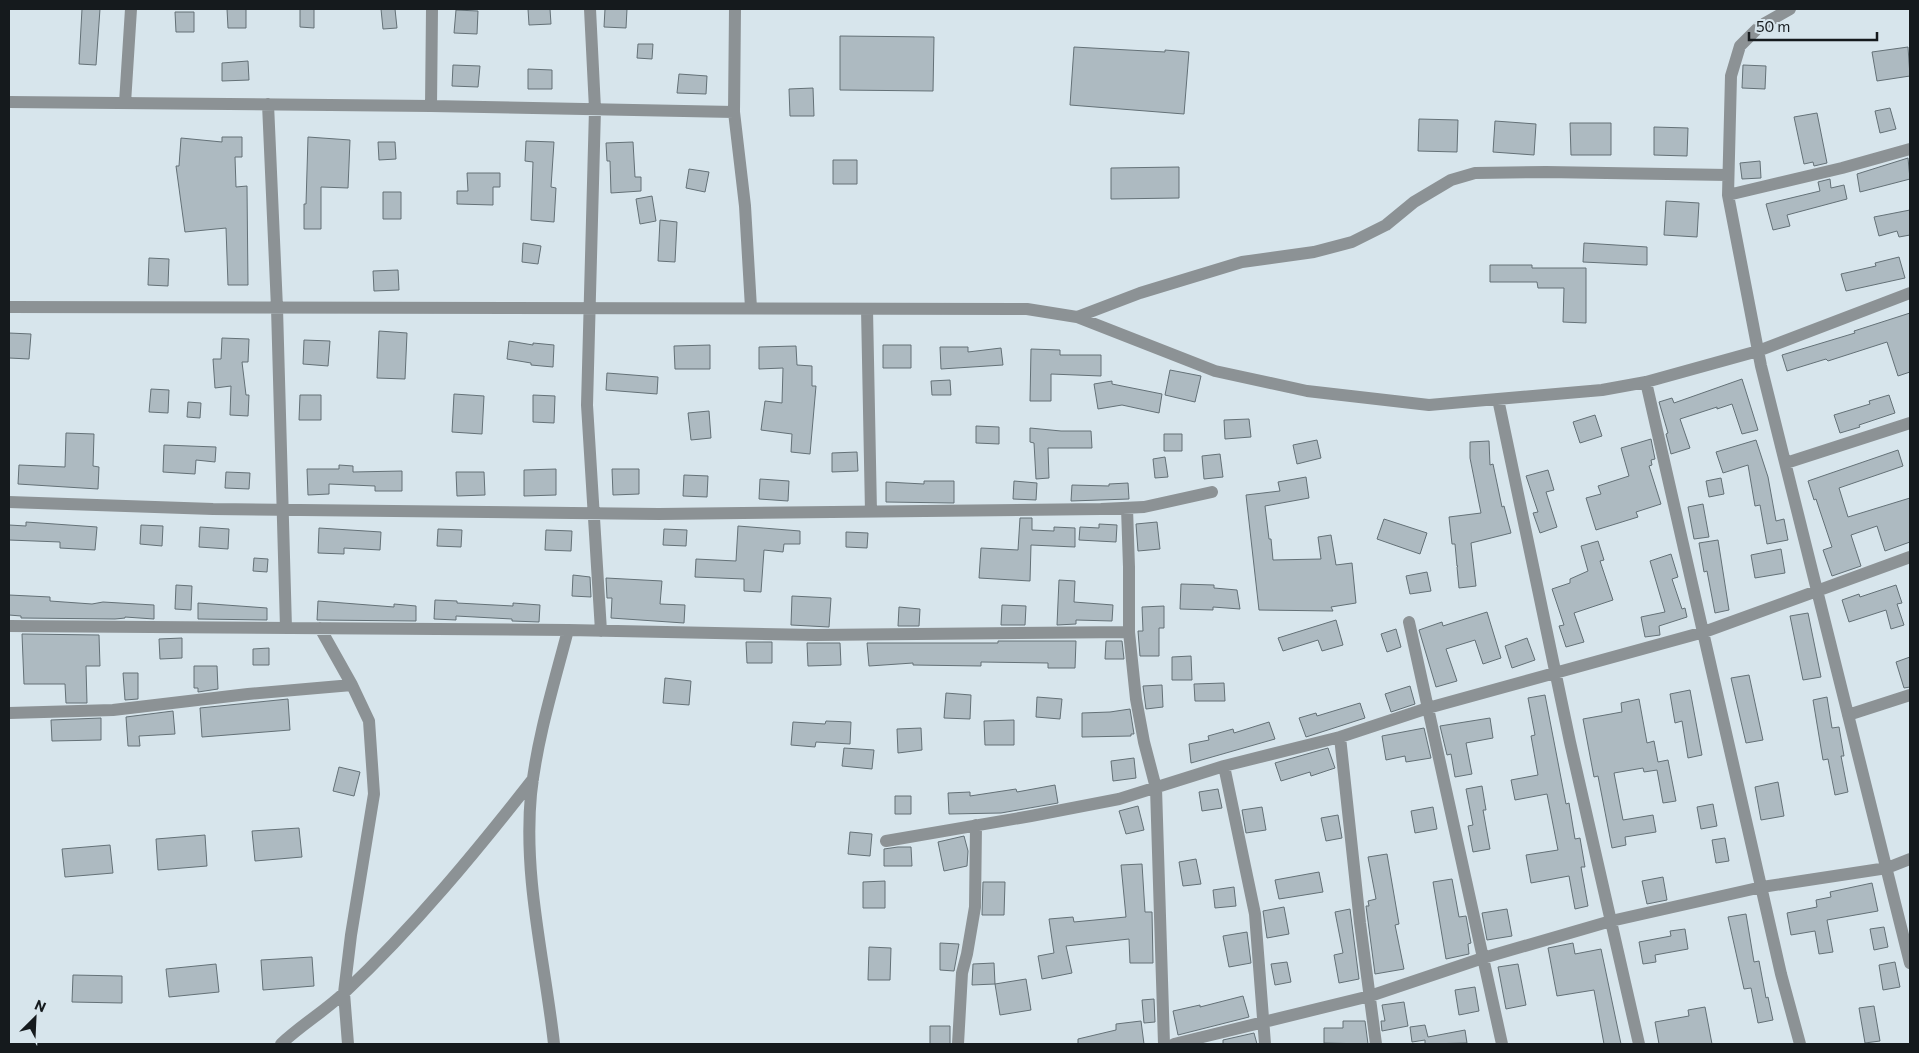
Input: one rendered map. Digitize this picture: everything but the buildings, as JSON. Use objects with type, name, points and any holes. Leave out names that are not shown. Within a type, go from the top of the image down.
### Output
[{"type":"street","points":[[125,103],[131,9]]},
{"type":"street","points":[[431,106],[432,9]]},
{"type":"street","points":[[590,9],[595,109],[587,405],[601,631]]},
{"type":"street","points":[[735,9],[734,112],[744,206],[751,308]]},
{"type":"street","points":[[1790,9],[1760,26],[1740,46],[1731,76],[1728,195],[1758,351],[1910,963]]},
{"type":"street","points":[[9,102],[431,106],[734,112]]},
{"type":"street","points":[[268,104],[278,308],[286,628]]},
{"type":"street","points":[[1728,195],[1842,168],[1910,149]]},
{"type":"street","points":[[1077,317],[1140,293],[1242,262],[1314,252],[1352,242],[1386,225],[1414,202],[1451,180],[1475,173],[1546,172],[1728,175]]},
{"type":"street","points":[[9,307],[1027,309],[1077,317],[1215,370],[1306,391],[1429,405],[1602,390],[1646,382],[1758,351],[1910,293]]},
{"type":"street","points":[[867,309],[871,512]]},
{"type":"street","points":[[1646,382],[1781,974],[1800,1044]]},
{"type":"street","points":[[1498,399],[1556,673],[1639,1044]]},
{"type":"street","points":[[1786,463],[1910,422]]},
{"type":"street","points":[[9,502],[282,509],[595,513],[871,512],[1144,507],[1212,492]]},
{"type":"street","points":[[1126,508],[1129,567],[1129,632],[1136,699],[1144,742],[1156,788],[1164,1044]]},
{"type":"street","points":[[886,841],[1119,799],[1224,766],[1340,737],[1428,708],[1704,632],[1910,557]]},
{"type":"street","points":[[1409,622],[1502,1044]]},
{"type":"street","points":[[9,626],[568,630],[816,635],[1129,632]]},
{"type":"street","points":[[320,628],[369,720],[374,794],[351,935],[344,993],[348,1044]]},
{"type":"street","points":[[554,1044],[540,948],[530,853],[531,795],[546,714],[568,630]]},
{"type":"street","points":[[9,713],[112,710],[248,694],[352,685]]},
{"type":"street","points":[[1848,715],[1910,695]]},
{"type":"street","points":[[1340,737],[1376,1044]]},
{"type":"street","points":[[1224,766],[1255,914],[1265,1044]]},
{"type":"street","points":[[281,1044],[344,993],[430,904],[484,842],[534,777]]},
{"type":"street","points":[[958,1044],[958,1009],[962,974],[975,907],[976,825]]},
{"type":"street","points":[[1174,1044],[1370,996],[1483,958],[1611,921],[1762,887],[1886,868],[1910,859]]}]
